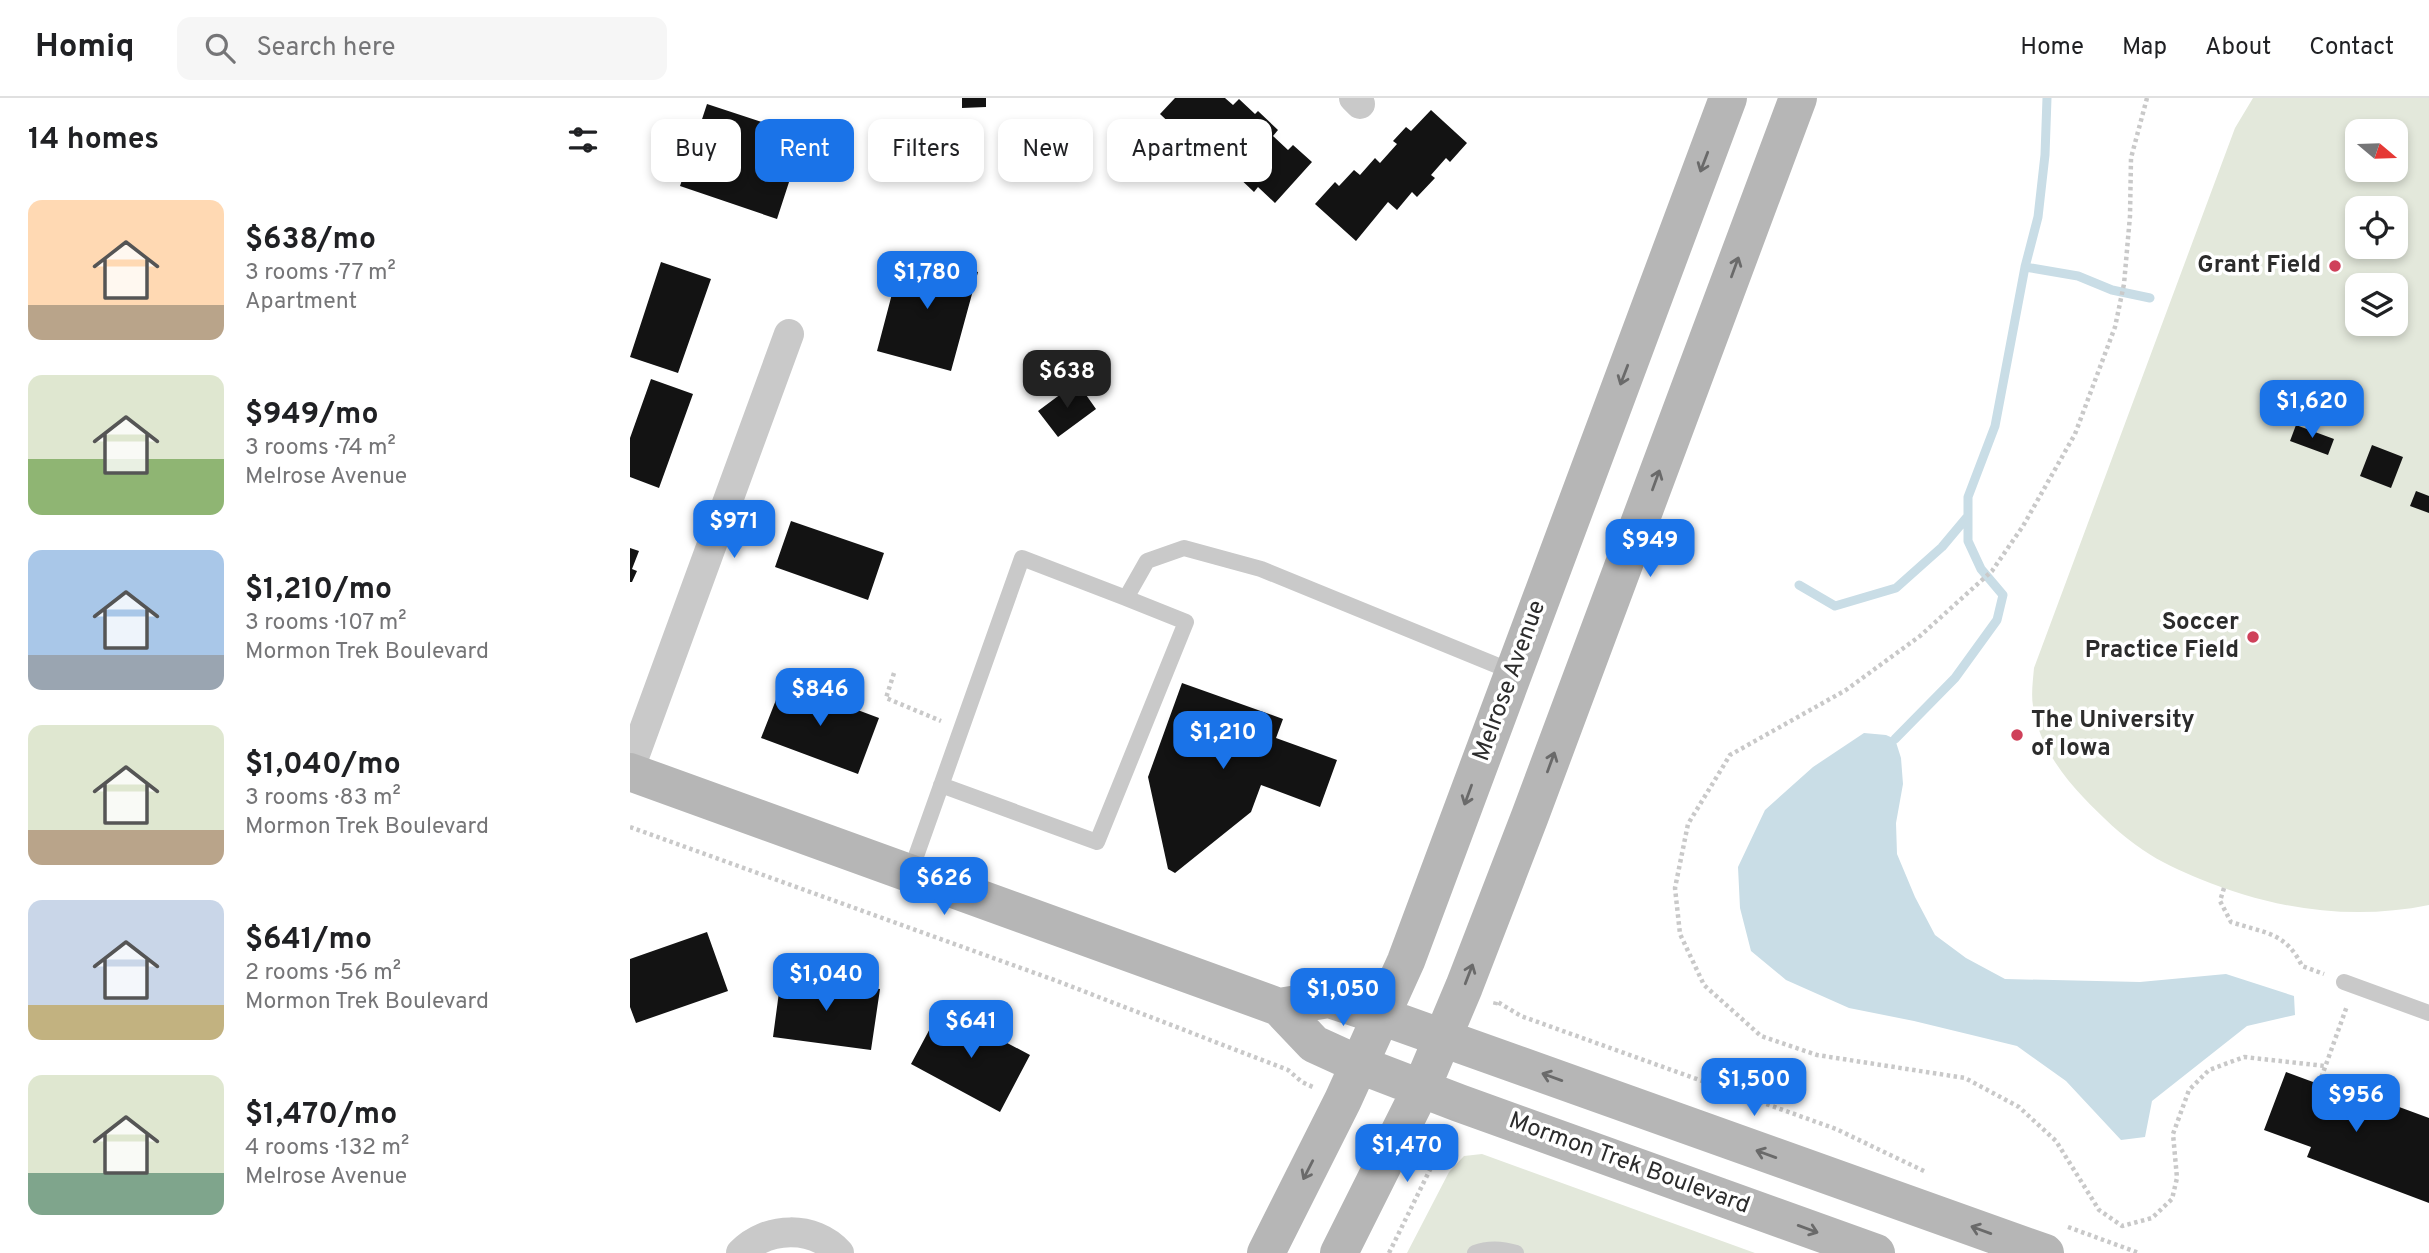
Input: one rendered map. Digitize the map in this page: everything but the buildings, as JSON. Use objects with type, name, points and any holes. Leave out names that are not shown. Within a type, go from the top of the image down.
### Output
[{"type":"main road","name":"Melrose Avenue","points":[[1266,1253],[1360,1065],[1406,961],[1728,98]]},
{"type":"main road","points":[[1339,1253],[1421,1089],[1443,1037],[1530,816],[1798,98]]},
{"type":"main road","name":"Mormon Trek Boulevard","points":[[630,770],[1279,1007],[1314,1044],[1360,1065],[1876,1253]]},
{"type":"main road","name":"Mormon Trek Boulevard","points":[[1279,1007],[1329,999],[2055,1240]]},
{"type":"street","points":[[630,770],[789,334]]},
{"type":"street","points":[[741,1253],[758,1240],[771,1235],[797,1232],[818,1238],[839,1253]]},
{"type":"lane","points":[[1126,598],[1147,561],[1184,548],[1261,569],[1513,672]]},
{"type":"lane","points":[[910,873],[941,785],[1022,558],[1186,622],[1097,842],[941,785]]},
{"type":"lane","points":[[2349,984],[2429,1013]]},
{"type":"lane","points":[[1475,1253],[1482,1250],[1506,1250],[1516,1253]]},
{"type":"path","points":[[2147,98],[2132,158],[2124,284],[2115,327],[2075,435],[2023,526],[1992,571],[1920,636],[1846,690],[1730,755],[1688,824],[1675,888],[1680,934],[1704,985],[1761,1036],[1816,1055],[1965,1078],[2019,1107],[2056,1141],[2099,1210],[2122,1226],[2152,1218],[2172,1199],[2177,1178],[2173,1134],[2189,1090],[2210,1070],[2244,1056],[2325,1066]]},
{"type":"path","points":[[894,673],[886,698],[961,730]]},
{"type":"path","points":[[630,827],[1057,981],[1288,1070],[1302,1082]]},
{"type":"path","points":[[2224,888],[2220,901],[2231,922],[2283,939],[2295,951],[2302,966],[2349,984],[2319,1084]]},
{"type":"path","points":[[1496,1001],[1521,1016],[1836,1129],[1938,1178]]},
{"type":"path","points":[[1389,1253],[1430,1166],[1444,1143]]},
{"type":"path","points":[[2055,1240],[2139,1253]]},
{"type":"shaded area","points":[[2253,98],[2429,98],[2429,905],[2400,910],[2342,912],[2284,905],[2200,879],[2150,854],[2127,838],[2083,797],[2051,755],[2033,706],[2034,668],[2235,128]]},
{"type":"shaded area","points":[[1482,1154],[1755,1253],[1407,1253],[1449,1172],[1464,1156]]},
{"type":"water","points":[[1864,733],[1886,735],[1895,739],[1901,758],[1903,784],[1896,823],[1897,854],[1935,935],[1966,958],[2005,979],[2140,982],[2226,974],[2294,996],[2295,1015],[2247,1026],[2152,1101],[2145,1137],[2121,1140],[2066,1081],[2017,1046],[1849,1008],[1786,980],[1751,951],[1740,908],[1738,867],[1765,810],[1813,767]]},
{"type":"waterway","points":[[1895,739],[1955,678],[1997,620],[2003,595],[1981,569],[1968,541],[1968,497],[1995,426],[2025,267],[2038,217],[2045,155],[2047,98]]},
{"type":"waterway","points":[[2025,267],[2078,276],[2112,290],[2150,298]]},
{"type":"waterway","points":[[1799,585],[1835,606],[1896,588],[1942,547],[1968,516]]},
{"type":"place","name":"Grant Field","points":[[2335,266]]},
{"type":"place","name":"Soccer Practice Field","points":[[2253,637]]},
{"type":"place","name":"The University of Iowa","points":[[2017,735]]}]
